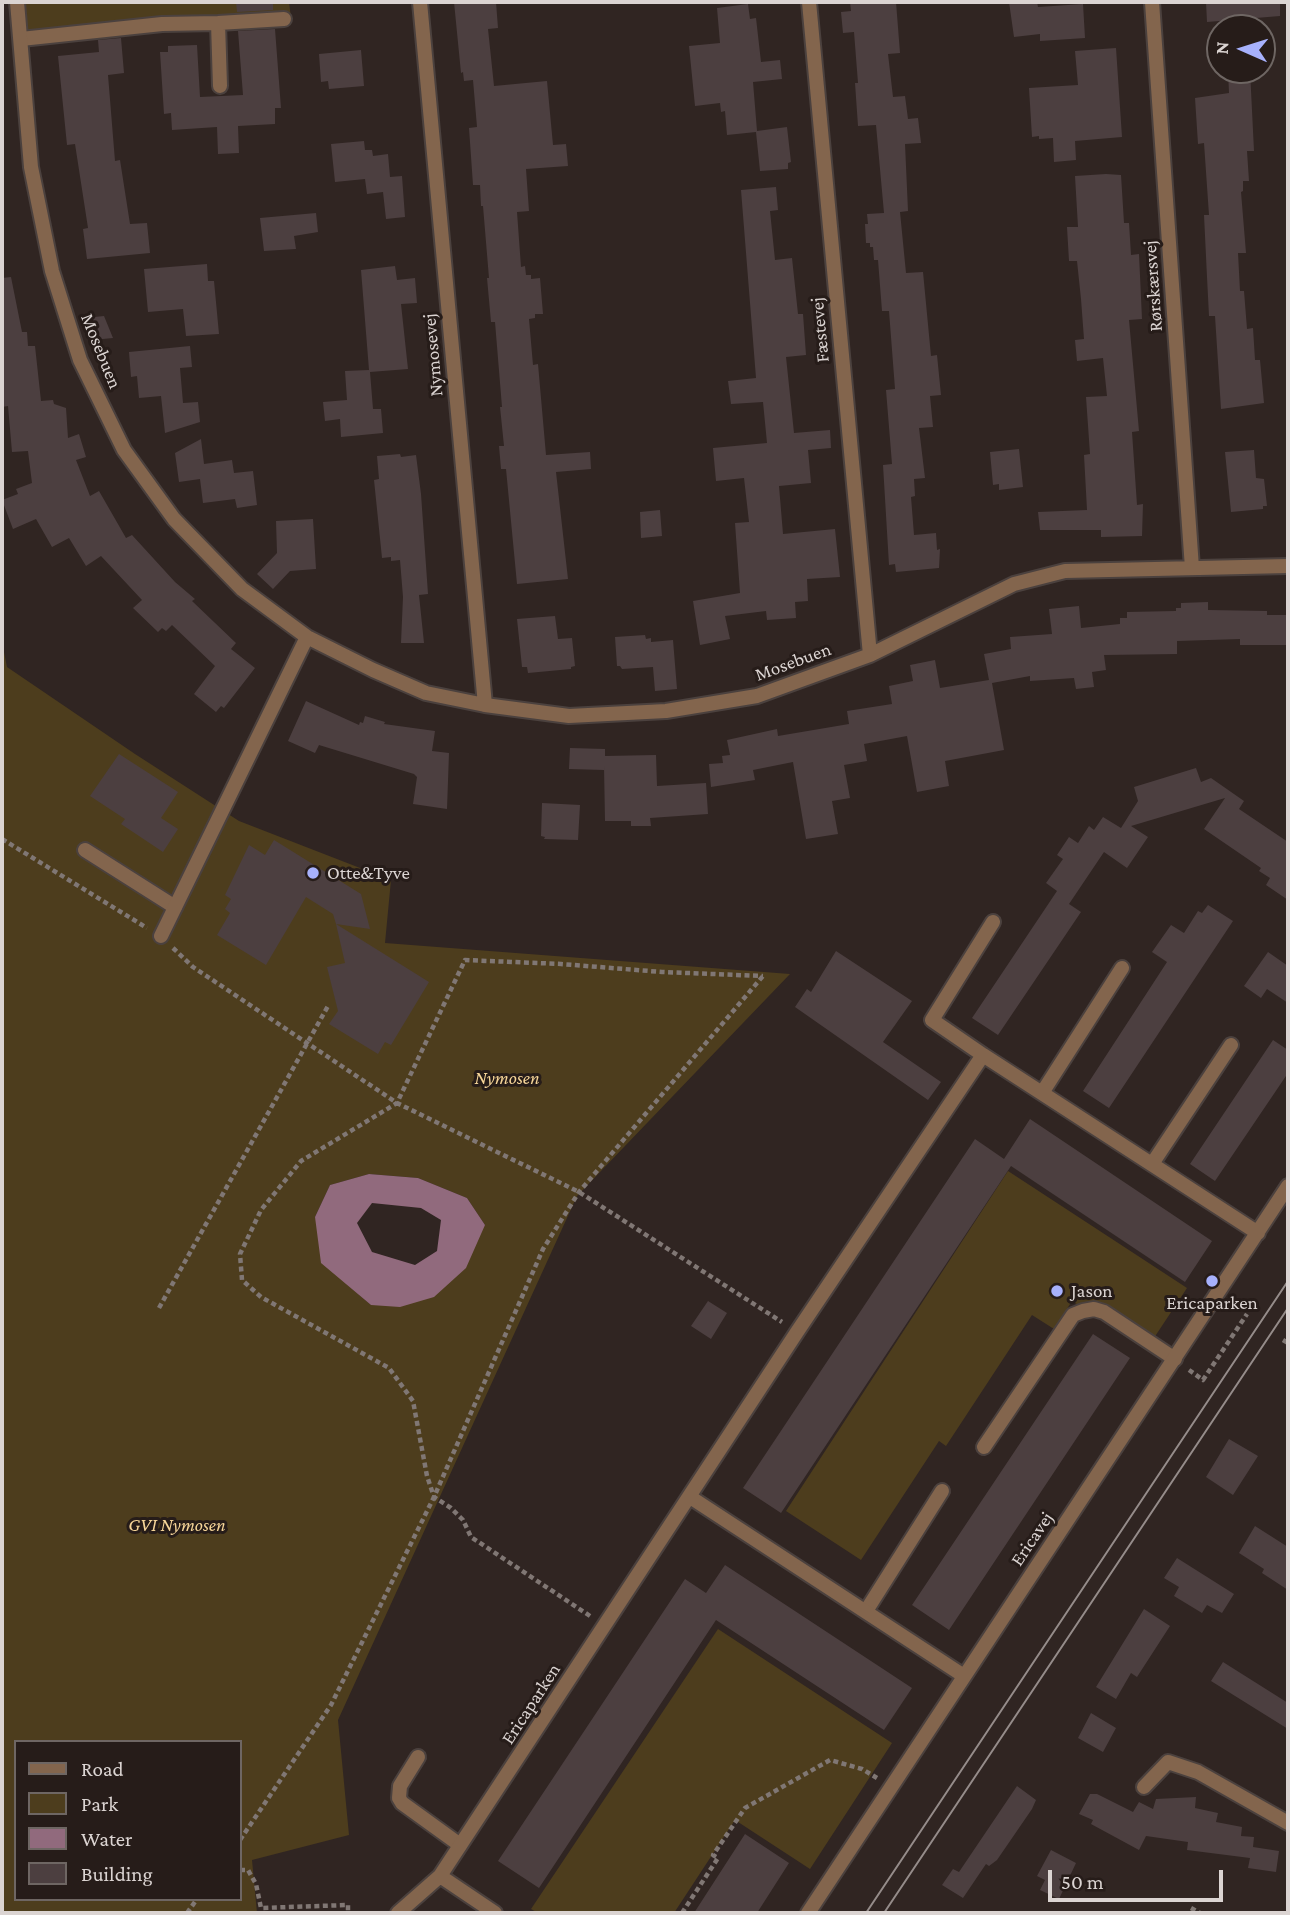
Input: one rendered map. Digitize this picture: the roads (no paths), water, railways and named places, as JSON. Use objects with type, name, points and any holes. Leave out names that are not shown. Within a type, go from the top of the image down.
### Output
[{"type":"street","name":"Mosebuen","points":[[17,2],[32,167],[52,271],[80,360],[124,450],[174,519],[242,589],[307,637],[373,670],[426,693],[485,705],[569,716],[666,711],[757,696],[870,654],[1014,584],[1065,571],[1288,566]]},
{"type":"street","name":"Nymosevej","points":[[419,2],[485,705]]},
{"type":"street","name":"Fæstevej","points":[[809,2],[870,654]]},
{"type":"street","name":"Rørskærsvej","points":[[1152,2],[1192,568]]},
{"type":"street","points":[[20,39],[162,24],[284,19]]},
{"type":"street","points":[[218,23],[220,86]]},
{"type":"street","points":[[161,936],[307,637]]},
{"type":"street","points":[[85,850],[175,907]]},
{"type":"street","points":[[993,922],[932,1020],[1258,1233]]},
{"type":"street","points":[[1042,1093],[1122,968]]},
{"type":"street","points":[[1152,1164],[1231,1045]]},
{"type":"street","name":"Ericaparken","points":[[398,1913],[440,1876],[797,1332],[983,1055]]},
{"type":"street","name":"Ericavej","points":[[808,1913],[1288,1186]]},
{"type":"street","points":[[984,1447],[1073,1315],[1083,1311],[1104,1312],[1175,1359]]},
{"type":"street","points":[[866,1611],[942,1491]]},
{"type":"street","points":[[690,1497],[964,1676]]},
{"type":"street","points":[[418,1757],[400,1786],[399,1798],[402,1804],[460,1845]]},
{"type":"street","points":[[1144,1787],[1168,1762],[1198,1772],[1288,1823]]},
{"type":"street","points":[[440,1876],[495,1913]]},
{"type":"water","points":[[369,1174],[418,1178],[467,1198],[485,1225],[466,1268],[434,1297],[400,1307],[371,1305],[321,1263],[315,1217],[330,1185]],"holes":[[[372,1203],[421,1208],[441,1220],[437,1251],[415,1265],[372,1252],[357,1223]]]},
{"type":"tram line","points":[[866,1913],[1288,1281]]},
{"type":"tram line","points":[[884,1913],[1288,1308]]},
{"type":"place","name":"Otte&Tyve","points":[[313,873]]},
{"type":"place","name":"Ericaparken","points":[[1212,1281]]},
{"type":"place","name":"Jason","points":[[1057,1291]]},
{"type":"park label","name":"Nymosen","points":[[507,1078]]},
{"type":"park label","name":"GVI Nymosen","points":[[177,1525]]}]
